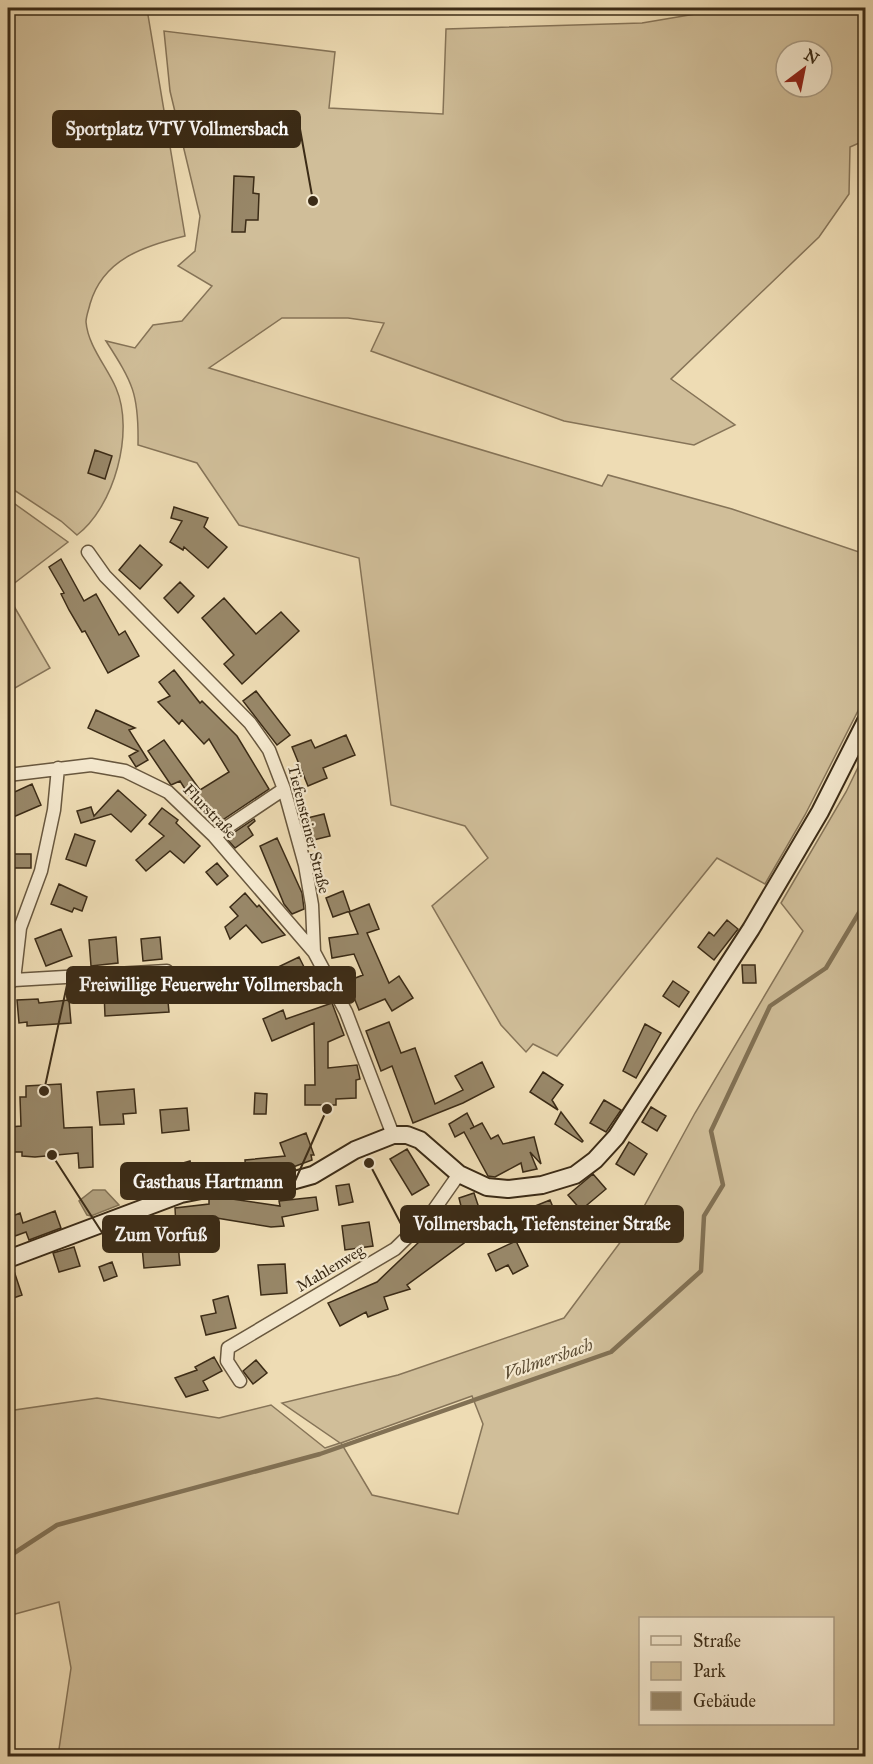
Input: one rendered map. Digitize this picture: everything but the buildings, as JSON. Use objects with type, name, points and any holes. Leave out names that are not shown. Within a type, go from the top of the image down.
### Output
[{"type":"main road","points":[[8,1258],[181,1194],[216,1187],[270,1187],[313,1175],[355,1150],[393,1135],[406,1135],[420,1140],[459,1174],[487,1187],[508,1189],[542,1185],[575,1175],[595,1160],[616,1137],[751,929],[820,812],[866,721]]},
{"type":"street","name":"Tiefensteiner Straße","points":[[88,552],[105,576],[250,723],[269,750],[284,789],[305,865],[312,905],[314,952],[346,1012],[393,1135]]},
{"type":"street","name":"Flurstraße","points":[[8,774],[91,765],[124,771],[168,792],[214,836],[314,952]]},
{"type":"street","points":[[58,768],[54,810],[42,871],[20,928],[11,982],[167,971]]},
{"type":"street","points":[[214,836],[284,789]]},
{"type":"street","name":"Mahlenweg","points":[[240,1381],[227,1361],[228,1348],[395,1249],[431,1214],[459,1174]]},
{"type":"green space","points":[[8,8],[151,8],[148,15],[185,236],[140,250],[115,265],[96,289],[90,304],[86,320],[87,331],[116,388],[121,406],[122,446],[111,488],[90,522],[77,535],[61,521],[8,486]]},
{"type":"green space","points":[[731,8],[865,8],[865,143],[850,147],[849,194],[819,237],[671,379],[735,425],[694,445],[564,421],[371,351],[384,323],[348,318],[282,318],[209,368],[602,486],[608,475],[732,509],[865,554],[865,697],[805,815],[765,884],[717,858],[557,1056],[533,1044],[526,1052],[501,1025],[432,906],[488,858],[465,826],[391,805],[359,558],[239,525],[197,463],[138,445],[137,413],[132,390],[123,368],[106,341],[135,348],[153,325],[182,321],[212,286],[178,266],[195,251],[200,216],[170,91],[164,31],[335,52],[329,108],[443,114],[446,29],[642,23]]},
{"type":"green space","points":[[8,499],[68,542],[8,588]]},
{"type":"green space","points":[[8,596],[50,668],[8,692]]},
{"type":"green space","points":[[865,753],[865,1756],[196,1756],[189,1751],[180,1756],[58,1756],[71,1668],[59,1602],[8,1616],[8,1411],[97,1398],[219,1418],[271,1405],[325,1448],[340,1443],[282,1403],[398,1375],[564,1318],[636,1221],[695,1113],[803,931],[781,903],[846,792]],"holes":[[[472,1396],[483,1424],[458,1514],[372,1495],[341,1443]]]},
{"type":"shaded area","points":[[93,1190],[105,1190],[119,1205],[91,1216],[87,1215],[79,1201]]},
{"type":"waterway","name":"Vollmersbach","points":[[8,1557],[57,1525],[320,1454],[611,1352],[701,1271],[704,1216],[723,1185],[711,1131],[770,1006],[826,968],[866,901]]},
{"type":"place","name":"Sportplatz VTV Vollmersbach","points":[[313,201]]},
{"type":"place","name":"Freiwillige Feuerwehr Vollmersbach","points":[[44,1091]]},
{"type":"place","name":"Gasthaus Hartmann","points":[[327,1109]]},
{"type":"place","name":"Zum Vorfuß","points":[[52,1155]]},
{"type":"place","name":"Vollmersbach, Tiefensteiner Straße","points":[[369,1163]]}]
